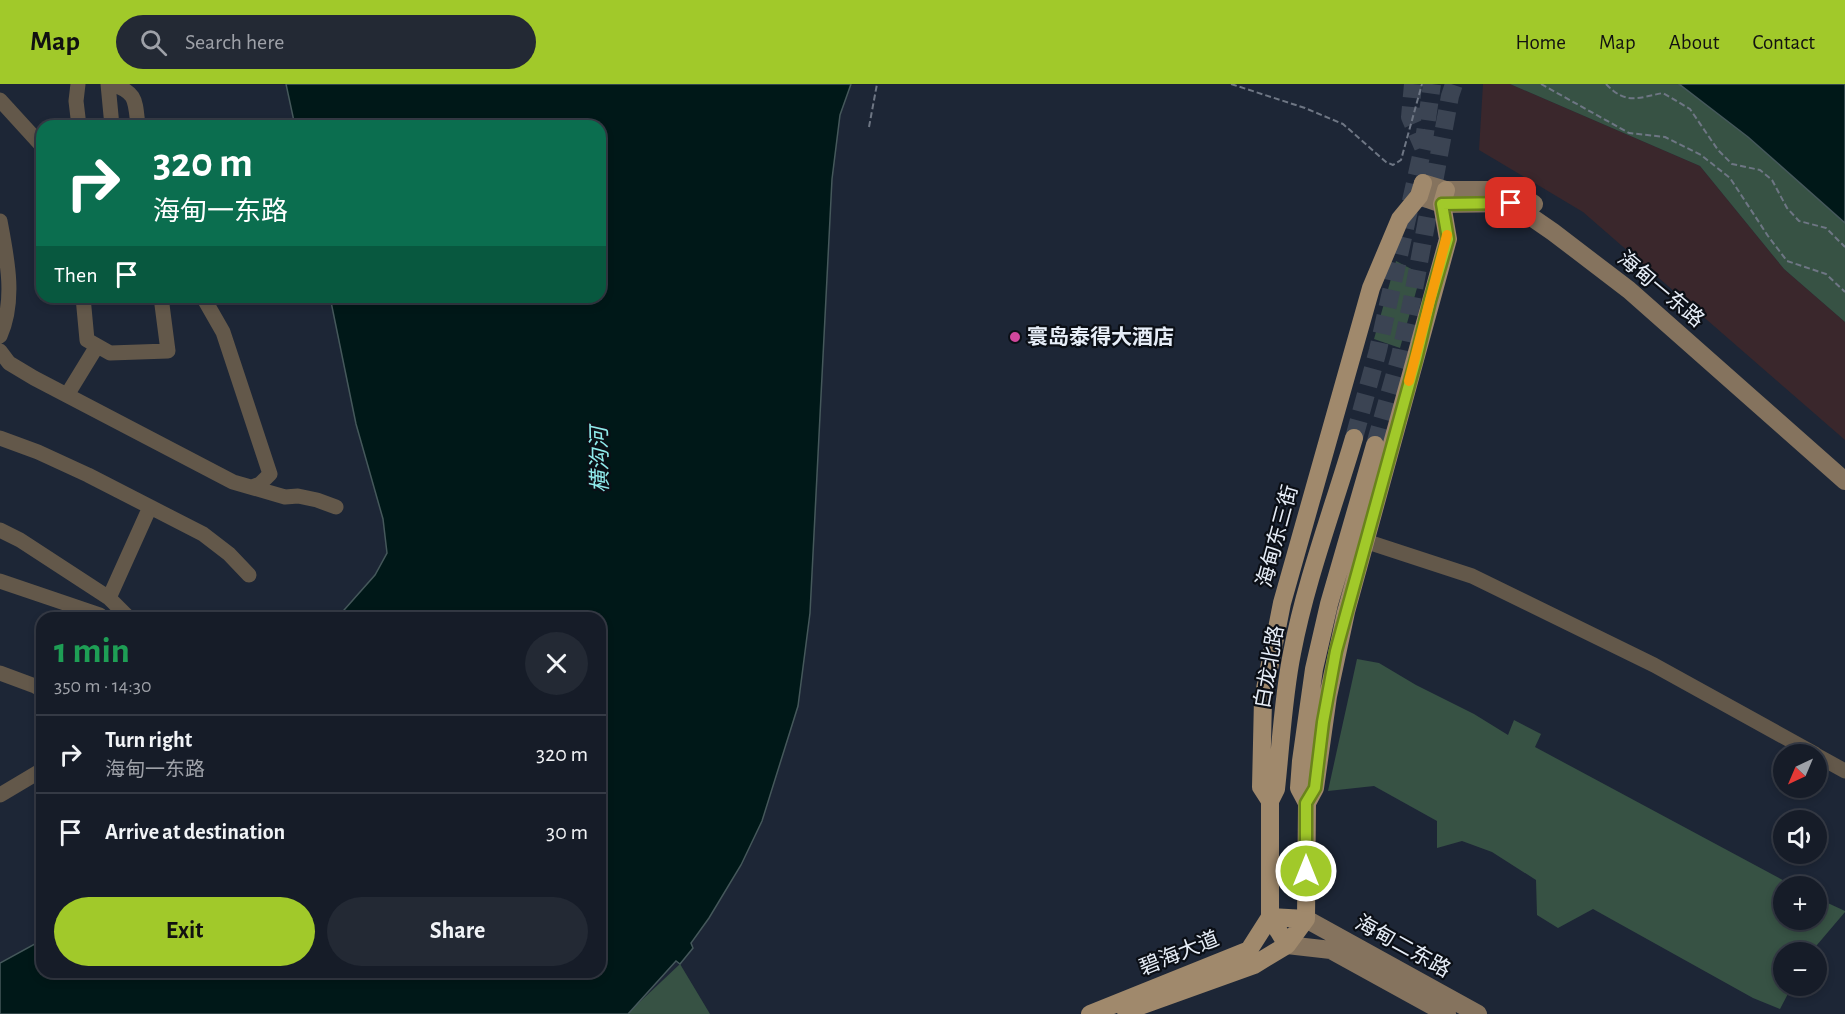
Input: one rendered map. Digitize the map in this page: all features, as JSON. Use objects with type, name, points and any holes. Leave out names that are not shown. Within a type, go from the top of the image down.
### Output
[{"type":"main road","name":"海甸一东路","points":[[1421,189],[1444,197],[1511,203],[1553,232],[1629,290],[1845,482]]},
{"type":"main road","name":"海甸东三街","points":[[1270,917],[1270,801],[1261,787],[1263,699],[1280,611],[1371,288],[1400,219],[1421,189]]},
{"type":"main road","name":"海甸一东路","points":[[1444,197],[1513,190],[1560,222],[1644,289],[1845,470]]},
{"type":"main road","points":[[1306,803],[1315,788],[1323,722],[1336,651],[1448,239],[1444,197]]},
{"type":"main road","name":"白龙北路","points":[[1270,801],[1276,789],[1284,701],[1293,651],[1308,590],[1354,438]]},
{"type":"main road","points":[[1270,917],[1287,945],[1306,919],[1306,803],[1299,788],[1300,761],[1314,669],[1329,604],[1375,445]]},
{"type":"main road","points":[[1270,917],[1306,919]]},
{"type":"main road","name":"碧海大道","points":[[1090,1014],[1249,950],[1270,917]]},
{"type":"main road","name":"海甸二东路","points":[[1306,919],[1478,1014]]},
{"type":"main road","name":"碧海大道","points":[[1119,1014],[1254,965],[1287,945]]},
{"type":"main road","name":"海甸二东路","points":[[1287,945],[1331,950],[1447,1014]]},
{"type":"street","points":[[78,84],[76,101],[78,120]]},
{"type":"street","points":[[112,120],[110,84],[128,90],[133,97],[137,120]]},
{"type":"street","points":[[0,100],[36,140]]},
{"type":"street","points":[[0,221],[9,279],[7,321],[0,336]]},
{"type":"street","points":[[84,303],[87,340],[110,352],[168,351],[162,303]]},
{"type":"street","points":[[206,303],[223,332],[270,474],[260,484],[252,487]]},
{"type":"street","points":[[67,395],[97,346]]},
{"type":"street","points":[[0,351],[9,363],[233,482],[285,497],[298,496],[317,500],[336,507]]},
{"type":"street","points":[[0,438],[38,452],[88,475],[203,534],[229,554],[249,575]]},
{"type":"street","points":[[109,598],[150,507]]},
{"type":"street","points":[[0,531],[20,540],[109,598],[123,612]]},
{"type":"street","points":[[1365,541],[1472,576],[1654,665],[1796,744]]},
{"type":"street","points":[[0,582],[91,612]]},
{"type":"street","points":[[0,673],[36,687]]},
{"type":"street","points":[[1827,761],[1845,771]]},
{"type":"street","points":[[0,795],[36,774]]},
{"type":"path","points":[[869,127],[877,84]]},
{"type":"path","points":[[1231,84],[1305,108],[1343,124],[1386,162],[1394,165],[1401,160],[1422,84]]},
{"type":"path","points":[[1541,84],[1629,133],[1665,137],[1701,155],[1730,178],[1787,261],[1826,274],[1845,292]]},
{"type":"path","points":[[1606,84],[1617,95],[1632,99],[1663,93],[1690,109],[1718,150],[1732,164],[1760,170],[1772,180],[1787,208],[1799,221],[1826,228],[1845,247]]},
{"type":"shaded area","points":[[1483,84],[1510,84],[1700,166],[1784,269],[1845,322],[1845,440],[1583,212],[1479,150]]},
{"type":"green space","points":[[1510,84],[1679,84],[1748,137],[1845,223],[1845,322],[1784,269],[1700,166]]},
{"type":"green space","points":[[1396,261],[1421,274],[1400,348],[1374,339]]},
{"type":"green space","points":[[1357,659],[1379,663],[1508,735],[1514,720],[1541,734],[1535,747],[1775,876],[1773,876],[1773,930],[1827,930],[1827,903],[1845,912],[1820,942],[1773,942],[1773,996],[1787,996],[1780,1009],[1753,998],[1593,909],[1558,928],[1537,915],[1536,880],[1492,852],[1462,841],[1437,848],[1437,821],[1374,786],[1328,791]]},
{"type":"green space","points":[[680,964],[710,1014],[627,1014]]},
{"type":"water","name":"横沟河","points":[[286,84],[851,84],[840,115],[832,179],[810,613],[798,706],[762,821],[741,865],[691,943],[693,948],[680,964],[676,961],[628,1014],[0,1014],[0,963],[36,943],[36,978],[606,978],[606,612],[342,612],[375,575],[387,553],[383,519],[356,424],[331,303],[606,303],[606,120],[294,120]]},
{"type":"water","points":[[1679,84],[1845,84],[1845,223],[1748,137]]},
{"type":"tunnel","points":[[1354,438],[1378,350],[1423,147],[1410,117],[1413,84]]},
{"type":"tunnel","points":[[1423,147],[1432,84]]},
{"type":"tunnel","points":[[1375,445],[1400,356],[1454,84]]},
{"type":"slow traffic","points":[[1409,381],[1448,239],[1447,235]]},
{"type":"place","name":"寰岛泰得大酒店","points":[[1015,337]]},
{"type":"route","points":[[1306,871],[1306,803],[1315,788],[1323,722],[1336,651],[1448,239],[1442,204],[1511,203]]}]
